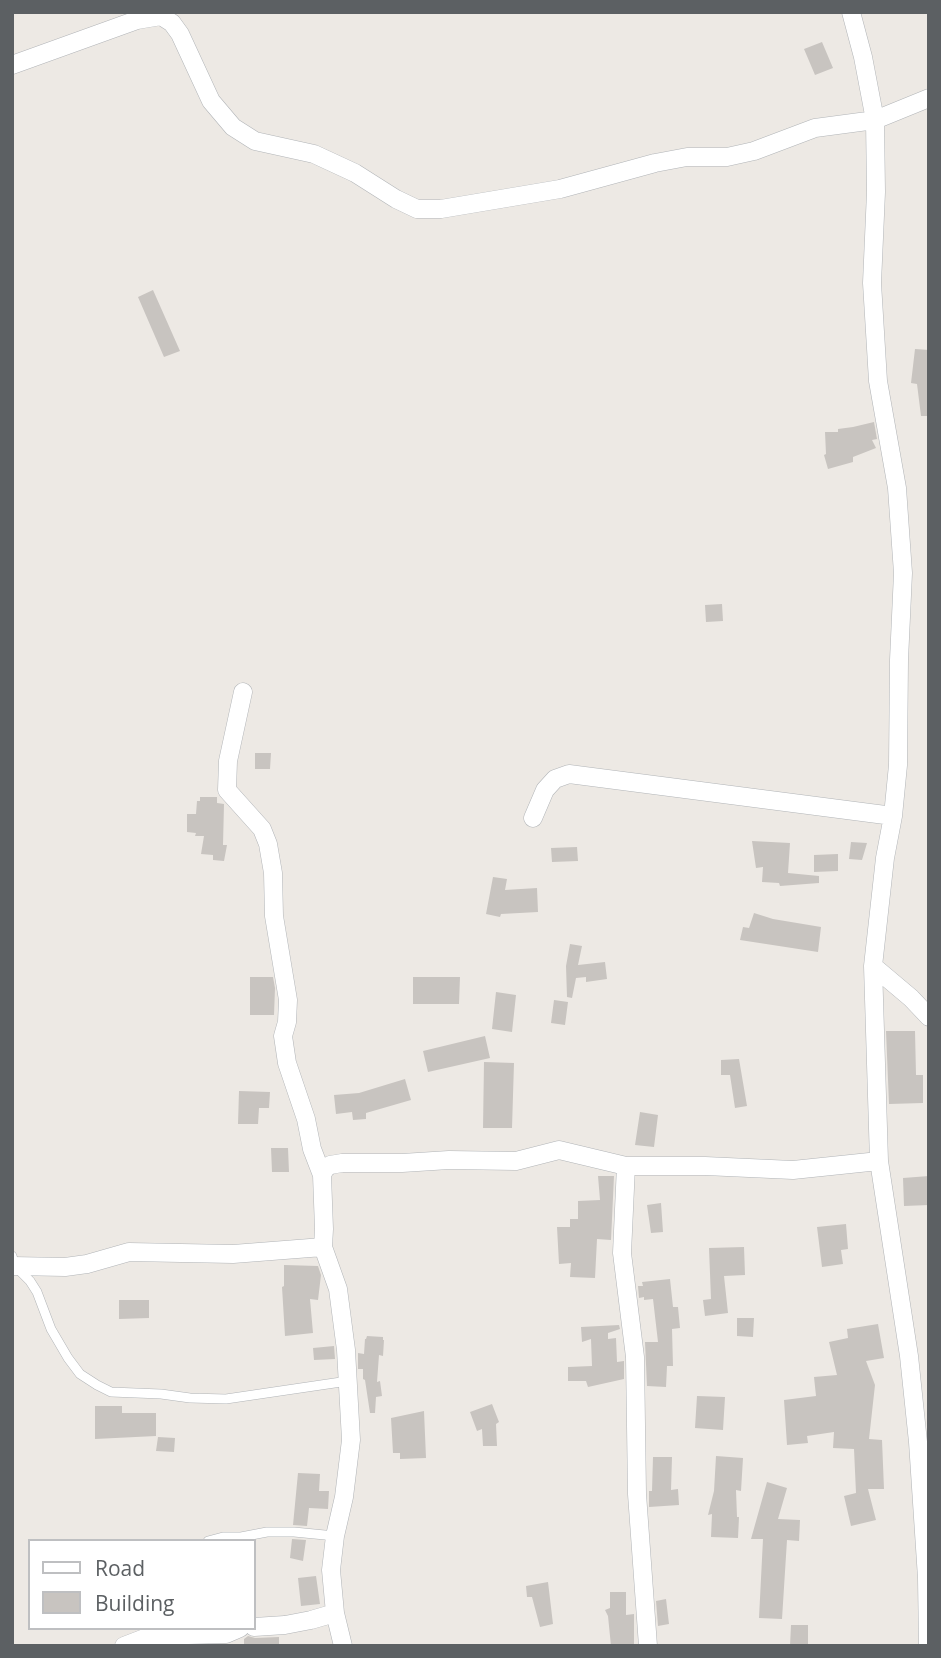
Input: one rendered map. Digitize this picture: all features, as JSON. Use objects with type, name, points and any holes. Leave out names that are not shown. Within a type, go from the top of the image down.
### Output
[{"type":"street","points":[[851,12],[875,120],[873,283],[878,381],[897,488],[903,573],[898,765],[873,966],[879,1161],[909,1356],[918,1442],[927,1578],[928,1646]]},
{"type":"street","points":[[12,65],[138,20],[161,16],[172,23],[180,34],[211,101],[233,127],[255,141],[314,154],[355,173],[417,209],[441,209],[559,189],[687,157],[727,158],[754,151],[814,128],[875,120],[929,98]]},
{"type":"street","points":[[243,692],[228,761],[227,790],[262,829],[268,844],[273,873],[274,916],[288,1000],[287,1022],[283,1035],[287,1063],[322,1175],[323,1248],[338,1289],[346,1350],[351,1440],[331,1570],[335,1613],[343,1646]]},
{"type":"street","points":[[533,818],[545,790],[555,779],[569,774],[892,816]]},
{"type":"street","points":[[873,966],[929,1017]]},
{"type":"street","points":[[322,1175],[325,1169],[342,1163],[516,1161],[559,1150],[626,1166],[793,1170],[879,1161]]},
{"type":"street","points":[[626,1166],[622,1253],[635,1357],[637,1494],[648,1646]]},
{"type":"street","points":[[13,1262],[65,1267],[129,1252],[233,1254],[323,1248]]},
{"type":"street","points":[[256,1627],[285,1625],[335,1613]]},
{"type":"street","points":[[124,1646],[150,1636],[226,1634],[235,1630]]},
{"type":"lane","points":[[13,1262],[37,1292],[58,1342],[80,1374],[111,1392],[226,1399],[348,1381]]},
{"type":"lane","points":[[216,1539],[267,1532],[335,1536]]},
{"type":"building","points":[[822,42],[833,68],[815,75],[804,49]]},
{"type":"building","points":[[153,290],[180,351],[164,357],[138,297]]},
{"type":"building","points":[[915,349],[929,350],[929,416],[921,416],[917,384],[911,383]]},
{"type":"building","points":[[874,422],[877,439],[872,440],[876,448],[853,457],[853,462],[828,469],[824,455],[825,432],[838,432],[838,429]]},
{"type":"building","points":[[722,604],[723,621],[706,622],[705,605]]},
{"type":"building","points":[[255,753],[271,753],[270,769],[255,769]]},
{"type":"building","points":[[200,797],[217,797],[217,803],[224,804],[223,845],[227,845],[224,861],[213,860],[213,855],[201,854],[204,836],[187,832],[187,814],[196,814]]},
{"type":"building","points":[[752,841],[790,843],[788,873],[819,876],[819,883],[780,886],[779,883],[762,882],[763,867],[756,868]]},
{"type":"building","points":[[851,842],[867,843],[862,860],[849,859]]},
{"type":"building","points":[[577,847],[578,861],[552,862],[551,848]]},
{"type":"building","points":[[838,854],[838,871],[814,872],[814,855]]},
{"type":"building","points":[[493,877],[507,879],[505,890],[537,888],[538,912],[501,914],[500,917],[486,914]]},
{"type":"building","points":[[754,913],[821,927],[818,952],[740,940],[743,927],[749,928]]},
{"type":"building","points":[[570,944],[582,946],[578,965],[605,962],[607,979],[586,982],[586,977],[576,978],[572,998],[567,997],[566,966]]},
{"type":"building","points":[[250,977],[273,977],[274,1015],[250,1015]]},
{"type":"building","points":[[413,977],[460,977],[459,1004],[413,1004]]},
{"type":"building","points":[[496,992],[516,995],[512,1032],[492,1029]]},
{"type":"building","points":[[554,1000],[568,1002],[565,1025],[551,1023]]},
{"type":"building","points":[[886,1031],[915,1031],[916,1075],[923,1075],[923,1103],[889,1104]]},
{"type":"building","points":[[485,1036],[490,1058],[428,1072],[423,1051]]},
{"type":"building","points":[[739,1059],[747,1106],[735,1108],[730,1075],[721,1075],[721,1060]]},
{"type":"building","points":[[484,1062],[514,1063],[512,1128],[483,1128]]},
{"type":"building","points":[[405,1079],[411,1100],[366,1113],[366,1119],[353,1120],[352,1112],[336,1114],[334,1095],[359,1093]]},
{"type":"building","points":[[239,1091],[270,1092],[269,1108],[259,1108],[258,1124],[238,1124]]},
{"type":"building","points":[[640,1112],[658,1115],[654,1147],[635,1145]]},
{"type":"building","points":[[271,1148],[288,1148],[289,1172],[272,1172]]},
{"type":"building","points":[[598,1176],[614,1176],[611,1240],[597,1239],[595,1278],[570,1277],[571,1263],[559,1264],[557,1227],[570,1227],[570,1219],[578,1219],[578,1201],[600,1200]]},
{"type":"building","points":[[929,1176],[929,1205],[904,1206],[903,1178]]},
{"type":"building","points":[[661,1203],[663,1232],[651,1233],[647,1205]]},
{"type":"building","points":[[846,1224],[848,1249],[841,1250],[843,1264],[822,1267],[817,1227]]},
{"type":"building","points":[[744,1247],[745,1275],[724,1276],[728,1313],[705,1316],[703,1300],[711,1299],[709,1248]]},
{"type":"building","points":[[284,1265],[318,1266],[321,1275],[318,1300],[310,1299],[313,1333],[285,1336],[282,1287]]},
{"type":"building","points":[[670,1279],[673,1307],[678,1307],[680,1328],[672,1329],[673,1366],[667,1366],[666,1387],[647,1386],[645,1342],[658,1342],[653,1299],[639,1298],[638,1286],[643,1286],[642,1282]]},
{"type":"building","points":[[119,1300],[149,1300],[149,1318],[119,1319]]},
{"type":"building","points":[[737,1318],[754,1318],[753,1337],[737,1336]]},
{"type":"building","points":[[878,1324],[884,1358],[866,1361],[875,1385],[869,1439],[882,1440],[884,1489],[868,1489],[876,1520],[851,1526],[844,1496],[856,1493],[854,1449],[833,1448],[834,1432],[807,1436],[808,1443],[787,1445],[784,1400],[816,1396],[814,1377],[837,1375],[829,1342],[848,1338],[847,1329]]},
{"type":"building","points":[[619,1325],[620,1329],[608,1333],[608,1339],[616,1338],[617,1362],[624,1361],[624,1379],[588,1387],[586,1381],[568,1381],[568,1367],[592,1366],[591,1339],[582,1342],[581,1327]]},
{"type":"building","points":[[367,1336],[383,1337],[384,1340],[383,1356],[379,1355],[377,1382],[380,1381],[382,1396],[376,1397],[375,1413],[370,1413],[363,1369],[358,1369],[358,1353],[364,1354]]},
{"type":"building","points":[[334,1346],[335,1359],[314,1360],[313,1348]]},
{"type":"building","points":[[697,1396],[725,1397],[723,1430],[695,1428]]},
{"type":"building","points":[[492,1404],[499,1422],[496,1424],[497,1446],[483,1446],[482,1429],[477,1431],[470,1412]]},
{"type":"building","points":[[95,1406],[122,1406],[122,1413],[156,1413],[156,1436],[95,1439]]},
{"type":"building","points":[[424,1411],[426,1458],[400,1459],[400,1453],[393,1453],[391,1418]]},
{"type":"building","points":[[158,1437],[175,1438],[174,1452],[156,1451]]},
{"type":"building","points":[[716,1456],[743,1458],[741,1491],[736,1490],[738,1538],[711,1537],[712,1514],[708,1515],[714,1491]]},
{"type":"building","points":[[653,1457],[672,1457],[671,1490],[678,1489],[679,1505],[649,1507]]},
{"type":"building","points":[[298,1473],[320,1474],[319,1491],[329,1491],[328,1509],[309,1508],[307,1526],[293,1525]]},
{"type":"building","points":[[767,1482],[787,1488],[778,1519],[800,1520],[799,1541],[787,1540],[782,1619],[759,1618],[763,1539],[751,1539]]},
{"type":"building","points":[[292,1539],[306,1540],[303,1561],[290,1558]]},
{"type":"building","points":[[316,1576],[320,1604],[301,1606],[298,1578]]},
{"type":"building","points":[[548,1582],[553,1624],[540,1627],[532,1597],[527,1597],[526,1586]]},
{"type":"building","points":[[610,1592],[626,1592],[626,1615],[634,1614],[634,1646],[611,1646],[605,1610],[610,1608]]},
{"type":"building","points":[[666,1599],[669,1624],[658,1626],[656,1601]]},
{"type":"building","points":[[791,1625],[808,1625],[808,1646],[790,1646]]},
{"type":"building","points":[[248,1636],[279,1637],[279,1646],[244,1646],[244,1639]]}]
